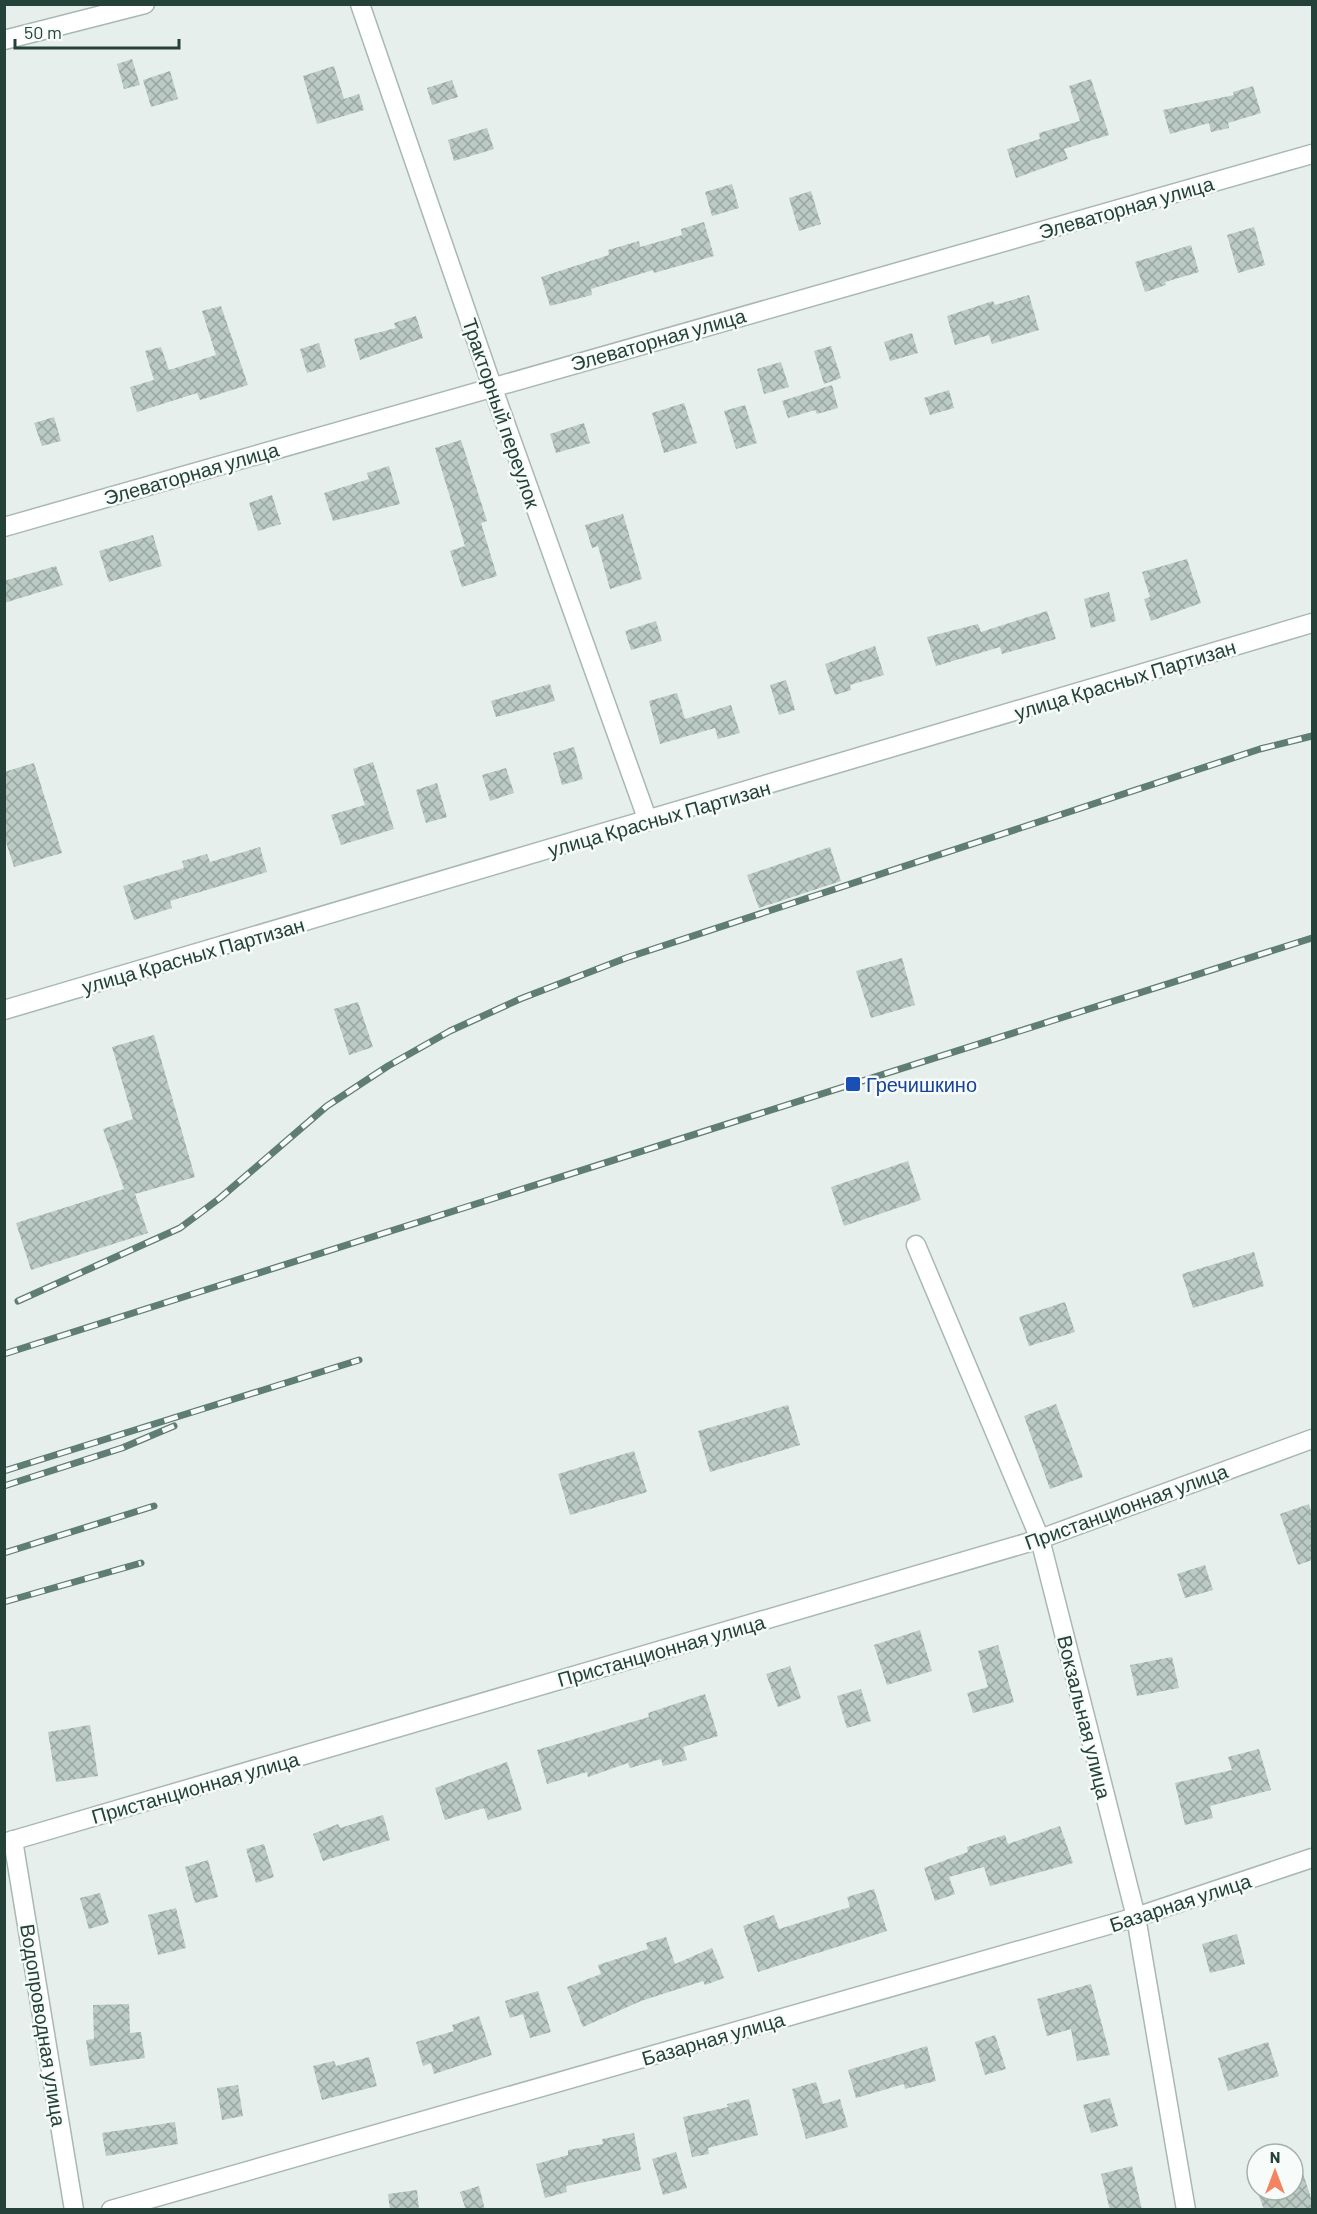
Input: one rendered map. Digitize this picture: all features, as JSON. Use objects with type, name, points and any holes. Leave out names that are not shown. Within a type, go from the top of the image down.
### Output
[{"type":"street","points":[[4,40],[145,4]]},
{"type":"street","name":"Тракторный переулок","points":[[360,4],[492,386],[648,821]]},
{"type":"street","name":"Элеваторная улица","points":[[4,527],[1312,154]]},
{"type":"street","name":"улица Красных Партизан","points":[[4,1010],[1312,623]]},
{"type":"street","name":"Вокзальная улица","points":[[916,1245],[1040,1539],[1136,1917],[1186,2210]]},
{"type":"street","name":"Пристанционная улица","points":[[9,1841],[1040,1539],[1312,1439]]},
{"type":"street","name":"Водопроводная улица","points":[[9,1841],[74,2210]]},
{"type":"street","name":"Базарная улица","points":[[111,2210],[1136,1917],[1312,1858]]},
{"type":"building","points":[[132,59],[140,85],[124,89],[117,64]]},
{"type":"building","points":[[334,66],[344,99],[359,94],[364,110],[317,124],[303,76]]},
{"type":"building","points":[[170,71],[178,99],[151,107],[143,80]]},
{"type":"building","points":[[1091,79],[1109,135],[1064,149],[1068,159],[1016,178],[1007,149],[1040,139],[1039,133],[1080,121],[1069,86]]},
{"type":"building","points":[[452,80],[458,97],[432,105],[427,88]]},
{"type":"building","points":[[1253,86],[1261,113],[1228,123],[1229,128],[1211,132],[1209,123],[1170,134],[1163,110],[1234,95],[1233,92]]},
{"type":"building","points":[[487,128],[494,149],[454,161],[448,140]]},
{"type":"building","points":[[732,184],[739,208],[712,216],[705,192]]},
{"type":"building","points":[[811,191],[821,224],[799,231],[789,198]]},
{"type":"building","points":[[704,222],[714,256],[654,273],[653,270],[591,289],[592,295],[550,306],[541,277],[609,255],[608,250],[639,241],[640,247],[682,235],[681,229]]},
{"type":"building","points":[[1254,227],[1265,265],[1238,273],[1227,235]]},
{"type":"building","points":[[1191,245],[1199,272],[1165,282],[1166,285],[1145,292],[1135,262]]},
{"type":"building","points":[[1029,295],[1039,330],[992,344],[989,335],[955,345],[947,316],[993,301],[995,305]]},
{"type":"building","points":[[221,306],[248,385],[200,400],[197,393],[137,412],[130,387],[154,380],[145,351],[161,347],[169,370],[216,355],[202,311]]},
{"type":"building","points":[[416,316],[423,338],[360,360],[354,339],[396,328],[394,323]]},
{"type":"building","points":[[912,333],[918,353],[890,361],[884,342]]},
{"type":"building","points":[[319,343],[326,367],[307,373],[300,349]]},
{"type":"building","points":[[831,346],[841,378],[824,384],[814,351]]},
{"type":"building","points":[[781,362],[789,387],[764,394],[757,369]]},
{"type":"building","points":[[832,385],[838,408],[817,414],[815,410],[788,418],[782,401]]},
{"type":"building","points":[[949,390],[954,408],[930,415],[924,398]]},
{"type":"building","points":[[684,403],[697,443],[664,453],[652,413]]},
{"type":"building","points":[[745,405],[757,443],[736,449],[724,411]]},
{"type":"building","points":[[54,417],[61,441],[42,446],[34,423]]},
{"type":"building","points":[[584,423],[590,443],[556,453],[550,434]]},
{"type":"building","points":[[461,440],[487,521],[481,523],[497,576],[462,587],[450,551],[465,546],[435,448]]},
{"type":"building","points":[[389,466],[400,504],[333,521],[324,493],[369,479],[367,473]]},
{"type":"building","points":[[272,495],[281,524],[258,531],[249,503]]},
{"type":"building","points":[[623,514],[642,579],[610,589],[598,546],[592,548],[585,525]]},
{"type":"building","points":[[153,535],[162,566],[109,582],[99,551]]},
{"type":"building","points":[[1187,559],[1201,603],[1151,621],[1144,599],[1150,597],[1142,572]]},
{"type":"building","points":[[56,566],[63,585],[4,603],[4,581]]},
{"type":"building","points":[[1109,592],[1116,621],[1091,628],[1084,599]]},
{"type":"building","points":[[1047,611],[1056,639],[1002,654],[1000,647],[936,666],[927,637],[978,624],[981,632]]},
{"type":"building","points":[[656,621],[662,641],[631,650],[625,631]]},
{"type":"building","points":[[875,646],[884,675],[850,685],[851,690],[835,695],[825,664]]},
{"type":"building","points":[[786,680],[795,710],[779,715],[770,685]]},
{"type":"building","points":[[550,684],[555,701],[496,717],[491,701]]},
{"type":"building","points":[[677,693],[685,719],[731,705],[740,733],[718,739],[715,728],[660,744],[649,701]]},
{"type":"building","points":[[574,747],[583,779],[562,785],[553,753]]},
{"type":"building","points":[[373,762],[394,829],[341,845],[331,815],[365,805],[353,769]]},
{"type":"building","points":[[34,763],[62,853],[14,867],[4,836],[4,772]]},
{"type":"building","points":[[506,768],[514,793],[490,801],[482,775]]},
{"type":"building","points":[[437,783],[447,817],[426,823],[416,790]]},
{"type":"building","points":[[260,847],[267,872],[170,901],[172,908],[134,920],[123,886],[184,868],[182,861],[207,854],[210,862]]},
{"type":"building","points":[[830,847],[841,881],[759,908],[747,875]]},
{"type":"building","points":[[902,958],[915,1005],[871,1018],[856,971]]},
{"type":"building","points":[[358,1002],[373,1047],[349,1055],[334,1009]]},
{"type":"building","points":[[154,1035],[195,1177],[135,1194],[148,1233],[31,1270],[16,1223],[124,1189],[103,1129],[133,1119],[112,1047]]},
{"type":"building","points":[[908,1161],[921,1200],[844,1226],[831,1187]]},
{"type":"building","points":[[1254,1252],[1264,1286],[1193,1308],[1182,1274]]},
{"type":"building","points":[[1065,1302],[1075,1332],[1029,1346],[1019,1317]]},
{"type":"building","points":[[1056,1404],[1083,1477],[1050,1489],[1024,1416]]},
{"type":"building","points":[[788,1405],[800,1445],[710,1472],[698,1431]]},
{"type":"building","points":[[634,1451],[647,1492],[570,1515],[558,1474]]},
{"type":"building","points":[[1309,1504],[1312,1515],[1312,1560],[1298,1565],[1280,1514]]},
{"type":"building","points":[[1205,1565],[1213,1590],[1185,1598],[1177,1574]]},
{"type":"building","points":[[920,1630],[932,1671],[887,1685],[874,1645]]},
{"type":"building","points":[[998,1645],[1014,1702],[973,1713],[967,1693],[988,1687],[978,1651]]},
{"type":"building","points":[[1172,1657],[1179,1688],[1137,1696],[1130,1665]]},
{"type":"building","points":[[790,1666],[801,1698],[778,1707],[766,1674]]},
{"type":"building","points":[[861,1689],[871,1721],[847,1728],[837,1696]]},
{"type":"building","points":[[705,1694],[718,1736],[683,1747],[687,1760],[663,1766],[661,1759],[630,1768],[628,1763],[588,1777],[587,1772],[547,1784],[537,1750],[649,1717],[648,1713]]},
{"type":"building","points":[[90,1725],[98,1776],[56,1782],[48,1732]]},
{"type":"building","points":[[1259,1749],[1271,1790],[1210,1806],[1213,1818],[1185,1825],[1175,1783],[1232,1770],[1228,1757]]},
{"type":"building","points":[[507,1762],[522,1810],[488,1820],[484,1808],[445,1820],[435,1788]]},
{"type":"building","points":[[383,1815],[390,1840],[323,1861],[313,1834],[338,1824],[340,1828]]},
{"type":"building","points":[[1060,1826],[1073,1863],[990,1886],[984,1867],[949,1877],[955,1894],[935,1901],[924,1868],[968,1852],[967,1847],[1005,1835],[1008,1844]]},
{"type":"building","points":[[264,1844],[274,1877],[256,1883],[246,1849]]},
{"type":"building","points":[[208,1860],[218,1897],[195,1903],[185,1867]]},
{"type":"building","points":[[874,1889],[887,1931],[758,1972],[743,1926],[774,1915],[779,1929],[850,1907],[847,1897]]},
{"type":"building","points":[[100,1893],[109,1923],[89,1929],[80,1898]]},
{"type":"building","points":[[176,1908],[186,1948],[158,1955],[148,1915]]},
{"type":"building","points":[[1237,1934],[1245,1964],[1210,1973],[1202,1944]]},
{"type":"building","points":[[666,1937],[675,1964],[712,1948],[724,1978],[705,1985],[703,1981],[641,2001],[583,2027],[567,1987],[601,1974],[598,1965],[648,1949],[646,1943]]},
{"type":"building","points":[[1091,1984],[1110,2055],[1077,2061],[1071,2029],[1047,2036],[1037,1999]]},
{"type":"building","points":[[538,1991],[551,2032],[530,2038],[523,2014],[510,2018],[505,2001]]},
{"type":"building","points":[[129,2004],[130,2033],[141,2032],[145,2058],[90,2066],[86,2040],[94,2039],[93,2005]]},
{"type":"building","points":[[479,2016],[492,2055],[434,2074],[431,2063],[423,2066],[416,2042],[454,2031],[452,2025]]},
{"type":"building","points":[[995,2035],[1006,2069],[985,2075],[975,2042]]},
{"type":"building","points":[[1268,2042],[1279,2076],[1228,2091],[1218,2058]]},
{"type":"building","points":[[927,2046],[936,2081],[905,2089],[904,2084],[856,2098],[848,2070]]},
{"type":"building","points":[[369,2057],[377,2086],[322,2100],[313,2066],[334,2061],[336,2066]]},
{"type":"building","points":[[816,2082],[823,2104],[840,2099],[848,2127],[806,2139],[792,2089]]},
{"type":"building","points":[[238,2085],[243,2116],[222,2120],[217,2088]]},
{"type":"building","points":[[1110,2098],[1118,2126],[1091,2133],[1083,2105]]},
{"type":"building","points":[[749,2099],[758,2135],[708,2148],[709,2154],[692,2157],[683,2117],[728,2107],[727,2104]]},
{"type":"building","points":[[175,2122],[178,2144],[106,2156],[102,2133]]},
{"type":"building","points":[[634,2133],[641,2170],[566,2186],[567,2192],[545,2198],[536,2164],[568,2155],[568,2150],[603,2144],[602,2139]]},
{"type":"building","points":[[676,2152],[687,2188],[663,2195],[652,2159]]},
{"type":"building","points":[[1132,2166],[1142,2210],[1110,2210],[1101,2174]]},
{"type":"building","points":[[1305,2180],[1312,2201],[1312,2210],[1264,2210],[1261,2202],[1305,2202]]},
{"type":"building","points":[[479,2186],[485,2210],[466,2210],[460,2192]]},
{"type":"building","points":[[417,2190],[419,2210],[390,2210],[388,2194]]},
{"type":"railway","points":[[18,1301],[180,1228],[220,1198],[327,1106],[388,1066],[450,1031],[520,999],[626,958],[1260,749],[1312,736]]},
{"type":"railway","points":[[4,1354],[1312,938]]},
{"type":"railway","points":[[4,1471],[359,1360]]},
{"type":"railway","points":[[4,1486],[122,1448],[174,1426]]},
{"type":"railway","points":[[4,1553],[154,1506]]},
{"type":"railway","points":[[4,1602],[141,1563]]},
{"type":"place","name":"Гречишкино","points":[[853,1084]]}]
